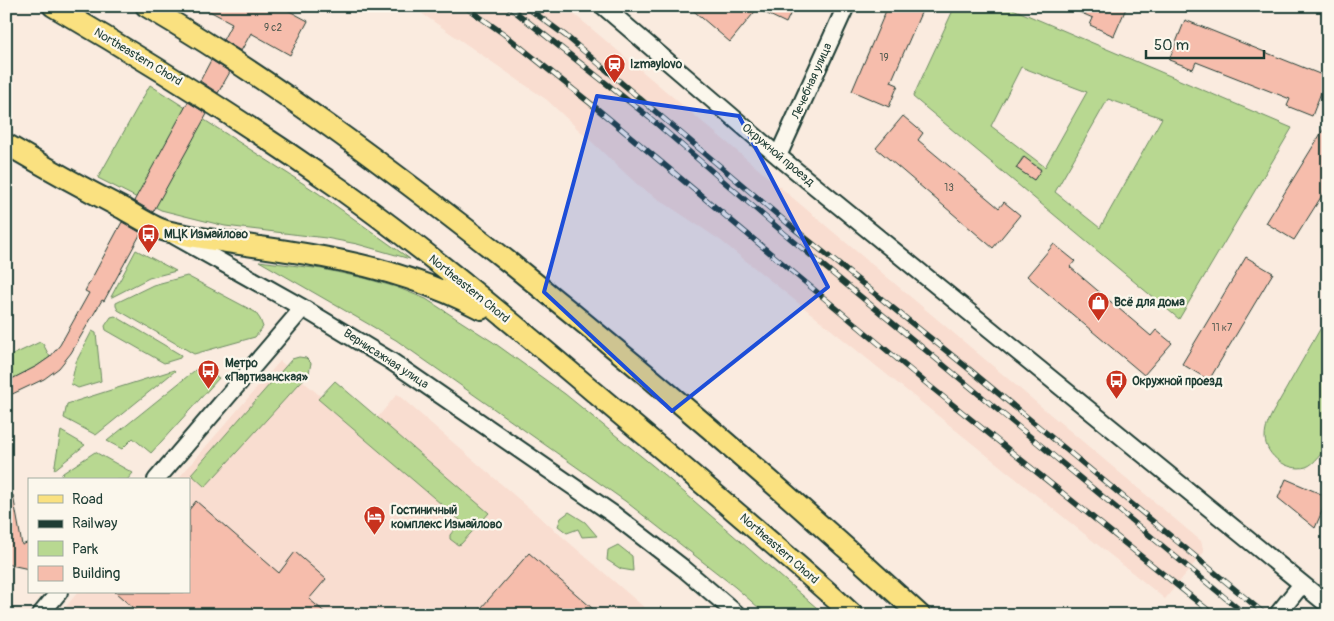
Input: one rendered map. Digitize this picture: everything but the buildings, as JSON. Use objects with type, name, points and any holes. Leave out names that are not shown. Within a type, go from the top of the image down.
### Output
[{"type":"main road","name":"Northeastern Chord","points":[[53,6],[140,57],[226,111],[340,189],[438,263],[785,553],[853,615]]},
{"type":"main road","points":[[146,6],[280,91],[363,150],[470,232],[590,327],[719,436],[815,519],[920,615]]},
{"type":"main road","name":"Вернисажная улица","points":[[6,144],[71,182],[164,230]]},
{"type":"main road","points":[[164,230],[231,243],[323,256],[372,267],[420,281],[460,298],[520,330]]},
{"type":"street","name":"Окружной проезд","points":[[603,6],[778,156],[1328,605]]},
{"type":"street","name":"Лечебная улица","points":[[778,156],[846,6]]},
{"type":"street","name":"Вернисажная улица","points":[[164,230],[303,308],[391,362],[613,514],[663,551],[738,615]]},
{"type":"street","points":[[158,478],[303,308]]},
{"type":"street","points":[[1277,615],[1302,584]]},
{"type":"street","points":[[40,615],[57,594]]},
{"type":"highlighted area","points":[[597,96],[739,116],[828,287],[672,411],[544,292]]},
{"type":"shaded area","points":[[411,6],[562,6],[580,19],[1201,541],[1204,552],[1165,599],[720,240],[640,187],[547,100]]},
{"type":"shaded area","name":"Гостиничный комплекс Измайлово","points":[[280,361],[364,434],[397,394],[653,615],[59,615],[76,594],[190,594],[190,478],[179,478]]},
{"type":"green space","points":[[955,6],[1006,6],[1292,128],[1179,319],[913,97]],"holes":[[[1021,67],[1087,92],[1045,167],[991,126]],[[1108,99],[1162,118],[1100,228],[1055,192]],[[1023,157],[1041,169],[1034,180],[1016,168]]]},
{"type":"green space","points":[[150,85],[318,193],[410,259],[357,244],[326,238],[225,226],[161,210],[98,178]]},
{"type":"green space","points":[[136,250],[176,271],[149,278],[111,297]]},
{"type":"green space","points":[[259,261],[322,269],[364,278],[396,287],[426,299],[493,342],[565,394],[663,474],[825,615],[767,615],[735,587],[625,501],[396,340]]},
{"type":"green space","points":[[187,276],[255,312],[263,327],[255,337],[194,354],[118,310],[116,306],[116,303],[153,285]]},
{"type":"green space","points":[[115,316],[181,355],[180,358],[164,363],[106,330],[105,326],[111,317]]},
{"type":"green space","points":[[1327,317],[1328,444],[1318,457],[1306,467],[1292,467],[1279,461],[1269,451],[1266,445],[1266,431],[1273,412]]},
{"type":"green space","points":[[92,331],[96,333],[101,381],[78,388],[71,384],[76,362]]},
{"type":"green space","points":[[40,342],[50,357],[6,382],[6,358]]},
{"type":"green space","points":[[306,358],[311,363],[309,373],[205,487],[191,474],[292,359]]},
{"type":"green space","points":[[199,367],[219,378],[151,453],[133,438],[122,449],[107,441]]},
{"type":"green space","points":[[174,370],[96,435],[64,418],[67,404]]},
{"type":"green space","points":[[335,381],[489,513],[461,544],[458,545],[450,539],[450,535],[461,521],[318,399]]},
{"type":"green space","points":[[61,431],[85,445],[54,470]]},
{"type":"green space","points":[[95,452],[133,473],[129,478],[59,478],[63,473]]},
{"type":"green space","points":[[569,512],[585,522],[597,536],[582,537],[578,529],[567,533],[558,526],[561,518]]},
{"type":"green space","points":[[618,545],[632,556],[633,571],[621,569],[607,560],[608,550]]},
{"type":"railway","points":[[464,6],[504,34],[595,107],[926,383],[1214,615]]},
{"type":"railway","points":[[508,6],[650,118],[785,234],[1246,615]]},
{"type":"railway","points":[[525,6],[566,36],[792,227],[969,369],[1266,615]]},
{"type":"place","name":"Izmaylovo","points":[[614,83]]},
{"type":"place","name":"МЦК Измайлово","points":[[148,253]]},
{"type":"place","name":"Всё для дома","points":[[1098,321]]},
{"type":"place","name":"Метро «Партизанская»","points":[[209,389]]},
{"type":"place","name":"Окружной проезд","points":[[1116,400]]},
{"type":"place","name":"Гостиничный комплекс Измайлово","points":[[375,536]]}]
